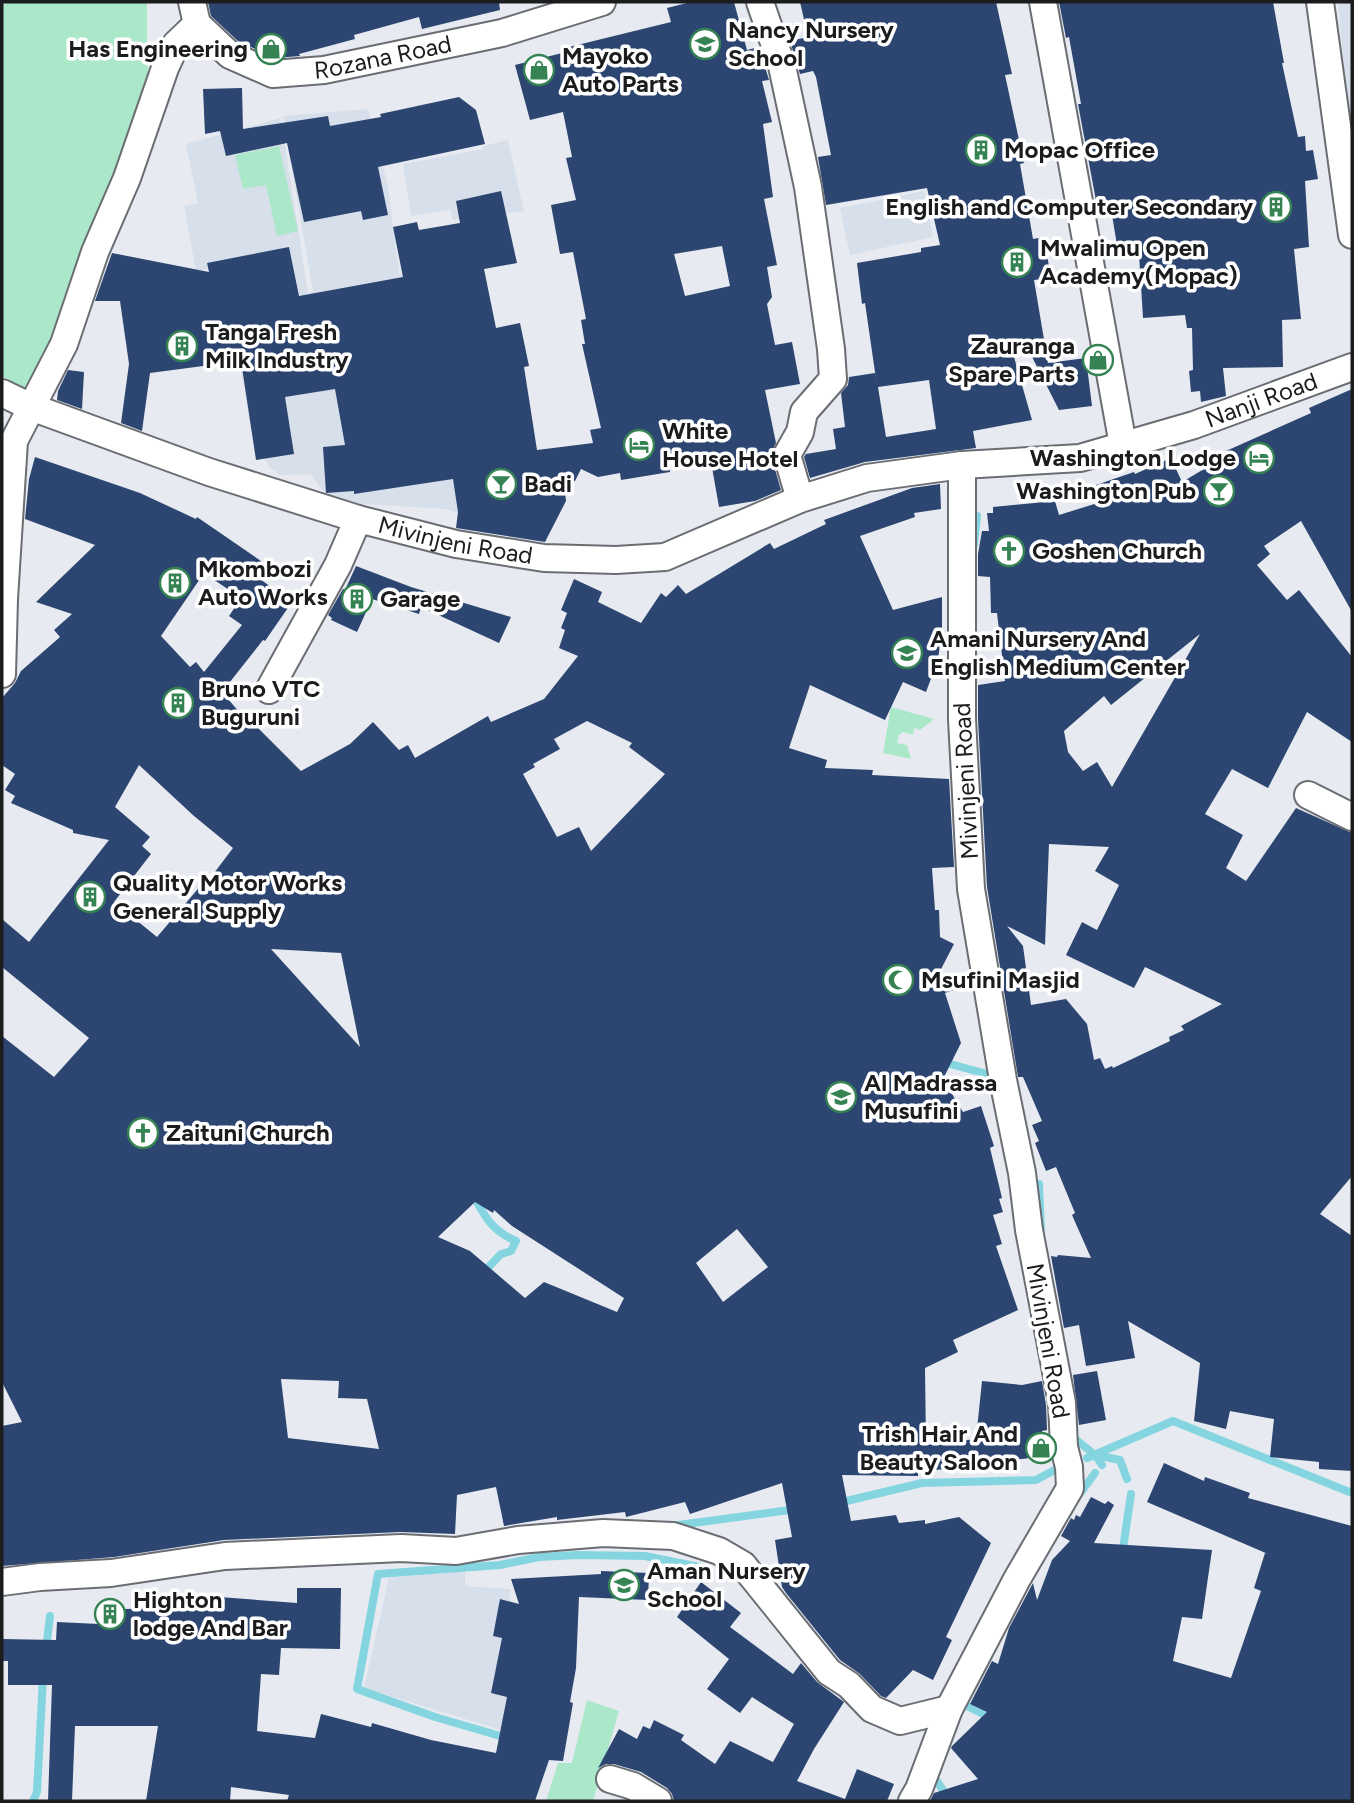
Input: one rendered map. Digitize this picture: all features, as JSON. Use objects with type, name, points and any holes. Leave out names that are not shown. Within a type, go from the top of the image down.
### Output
[{"type":"street","name":"Rozana Road","points":[[195,13],[230,55],[273,74],[324,70],[502,33],[601,2]]},
{"type":"street","points":[[760,2],[782,66],[808,187],[831,349],[832,379],[804,412],[800,432],[788,455],[800,499]]},
{"type":"street","points":[[1043,2],[1123,445]]},
{"type":"street","points":[[1320,2],[1352,235]]},
{"type":"street","points":[[2,674],[14,440],[64,344],[95,252],[127,178],[164,68],[195,13]]},
{"type":"street","name":"Nanji Road","points":[[962,465],[1080,458],[1194,425],[1352,367]]},
{"type":"street","name":"Mivinjeni Road","points":[[2,393],[31,407],[209,472],[358,519],[456,544],[544,558],[616,560],[665,557],[800,499],[867,478],[962,465],[962,719],[971,889],[1003,1080],[1022,1172],[1029,1230],[1062,1403],[1064,1447],[1070,1488],[1017,1579],[949,1709],[912,1801]]},
{"type":"street","points":[[269,690],[338,565],[358,519]]},
{"type":"street","points":[[1308,795],[1352,817]]},
{"type":"street","points":[[2,1582],[111,1573],[225,1556],[401,1548],[456,1551],[519,1539],[603,1533],[673,1536],[719,1552],[743,1565],[829,1672],[849,1685],[872,1709],[900,1721],[949,1709]]},
{"type":"street","points":[[610,1779],[634,1786],[658,1801]]},
{"type":"shaded area","points":[[1338,2],[1352,2],[1352,135],[1345,79]]},
{"type":"shaded area","points":[[368,109],[388,186],[399,274],[430,268],[462,515],[446,509],[331,502],[310,474],[280,475],[269,467],[251,431],[233,315],[304,295],[221,312],[209,269],[196,271],[184,206],[198,203],[186,144],[281,118],[308,294],[313,292],[283,116]]},
{"type":"shaded area","points":[[508,140],[524,211],[453,220],[450,210],[411,216],[403,164],[483,149],[483,146]]},
{"type":"shaded area","points":[[924,191],[933,237],[850,255],[840,208]]},
{"type":"shaded area","points":[[465,1571],[465,1586],[511,1589],[505,1625],[520,1690],[511,1733],[364,1688],[389,1578]]},
{"type":"green space","points":[[2,2],[147,2],[147,60],[153,108],[37,395],[2,376]]},
{"type":"green space","points":[[279,146],[298,231],[277,236],[266,185],[243,189],[235,155]]},
{"type":"green space","points":[[891,707],[934,719],[920,730],[914,728],[913,735],[903,732],[899,735],[897,743],[907,745],[911,759],[883,753]]},
{"type":"green space","points":[[587,1700],[619,1711],[593,1801],[546,1801],[558,1763],[572,1763]]},
{"type":"building","points":[[208,2],[499,2],[500,10],[422,29],[419,17],[354,35],[355,39],[299,54],[300,56],[276,58],[239,42],[211,16]]},
{"type":"building","points":[[691,2],[734,2],[747,50],[759,47],[769,80],[762,81],[772,122],[763,124],[773,197],[764,199],[777,265],[767,267],[772,297],[767,304],[775,345],[792,342],[800,384],[765,390],[776,443],[771,453],[781,490],[755,501],[719,507],[710,456],[669,463],[670,472],[621,480],[620,473],[598,477],[581,469],[575,481],[564,483],[566,501],[545,542],[456,528],[458,512],[453,479],[354,494],[354,491],[326,493],[323,447],[345,445],[335,389],[285,397],[294,454],[256,460],[241,361],[150,373],[142,431],[121,423],[129,364],[120,301],[95,301],[112,253],[209,272],[207,263],[289,247],[299,296],[403,277],[393,227],[417,222],[419,230],[460,223],[456,201],[501,191],[517,263],[484,269],[496,328],[520,323],[529,366],[524,367],[537,450],[593,443],[590,430],[601,428],[582,344],[585,344],[581,320],[586,319],[573,252],[560,254],[551,205],[576,200],[566,158],[572,157],[563,112],[530,120],[515,65],[562,53],[561,49],[671,22],[667,8]],"holes":[[[722,246],[730,286],[685,296],[674,254]]]},
{"type":"building","points":[[800,2],[996,2],[1012,74],[1005,75],[1024,163],[1020,164],[1033,239],[1044,237],[1051,278],[1034,280],[1048,363],[1086,358],[1092,406],[1059,410],[1026,345],[1012,350],[1032,420],[973,431],[976,448],[865,462],[810,478],[804,457],[806,454],[836,449],[833,429],[845,427],[841,393],[848,385],[849,377],[875,373],[877,386],[865,303],[862,304],[857,263],[921,252],[921,248],[940,245],[927,188],[826,205],[818,157],[831,155],[816,77],[813,71],[800,74],[790,41],[808,37]],"holes":[[[929,380],[936,429],[886,437],[878,387]]]},
{"type":"building","points":[[1059,2],[1273,2],[1282,63],[1298,137],[1305,136],[1306,151],[1313,150],[1318,179],[1305,181],[1309,247],[1294,249],[1301,319],[1282,320],[1283,367],[1223,368],[1226,396],[1201,402],[1200,391],[1191,392],[1189,371],[1193,370],[1192,328],[1187,328],[1185,315],[1143,318],[1139,254],[1119,257],[1110,203],[1097,206],[1069,37],[1066,38]]},
{"type":"building","points":[[242,88],[243,129],[328,116],[330,126],[381,117],[380,114],[459,97],[476,110],[485,144],[378,167],[388,215],[363,220],[361,211],[304,222],[287,143],[226,156],[220,131],[205,134],[203,89]]},
{"type":"building","points":[[68,370],[84,372],[82,409],[57,400],[58,391]]},
{"type":"building","points":[[1352,389],[1352,612],[1301,521],[1264,546],[1270,554],[1257,565],[1287,600],[1299,590],[1352,657],[1352,742],[1307,712],[1268,788],[1232,769],[1205,814],[1243,835],[1226,868],[1246,881],[1296,808],[1352,833],[1352,1176],[1320,1214],[1352,1236],[1352,1471],[1319,1469],[1319,1462],[1270,1457],[1274,1419],[1230,1411],[1226,1429],[1194,1421],[1200,1363],[1128,1321],[1135,1358],[1086,1366],[1079,1325],[1064,1328],[1051,1256],[1091,1258],[1072,1215],[1075,1213],[1056,1167],[1046,1171],[1035,1143],[1039,1141],[1032,1125],[1042,1121],[1023,1077],[1018,1077],[987,887],[978,719],[978,685],[1005,681],[997,613],[991,613],[990,577],[978,576],[982,531],[989,531],[987,513],[993,513],[993,507],[1055,501],[1059,515],[1104,501],[1096,485],[1134,472],[1135,474],[1171,458],[1182,482],[1228,455],[1226,451],[1311,413],[1309,408]],"holes":[[[1200,634],[1112,787],[1097,762],[1083,771],[1068,752],[1064,731],[1104,696],[1111,705]],[[1049,844],[1109,847],[1095,871],[1119,885],[1097,930],[1082,922],[1066,955],[1134,988],[1145,967],[1222,1004],[1181,1026],[1184,1030],[1169,1037],[1170,1041],[1113,1068],[1112,1066],[1105,1069],[1100,1058],[1094,1060],[1087,1024],[1066,999],[1031,1005],[1023,946],[1007,926],[1045,945]]]},
{"type":"building","points":[[35,457],[140,493],[196,519],[197,517],[261,561],[253,574],[292,602],[265,641],[263,640],[222,692],[252,727],[254,724],[301,771],[350,744],[373,722],[399,750],[408,745],[415,758],[488,716],[491,722],[544,699],[578,656],[559,648],[565,630],[561,628],[567,613],[561,610],[574,579],[602,592],[598,602],[641,623],[661,593],[666,597],[678,585],[686,594],[770,543],[774,549],[826,524],[824,520],[912,488],[940,484],[941,509],[914,513],[915,517],[860,536],[893,610],[942,597],[938,660],[926,692],[903,682],[885,720],[810,685],[789,748],[827,760],[825,768],[873,770],[872,775],[949,779],[954,867],[932,868],[935,910],[939,910],[940,937],[954,944],[938,975],[964,986],[945,993],[961,1043],[943,1079],[963,1112],[981,1106],[994,1146],[990,1148],[1003,1212],[993,1215],[1002,1244],[996,1246],[1018,1310],[953,1340],[958,1352],[925,1368],[926,1445],[976,1439],[982,1381],[1022,1385],[1042,1381],[1046,1405],[1047,1430],[1042,1431],[1046,1456],[918,1470],[918,1476],[842,1475],[851,1521],[896,1515],[899,1523],[925,1520],[925,1524],[959,1517],[991,1543],[946,1637],[952,1640],[933,1680],[913,1670],[886,1698],[881,1696],[860,1674],[840,1660],[786,1593],[782,1587],[775,1540],[792,1537],[782,1483],[690,1514],[685,1502],[626,1517],[625,1512],[557,1520],[557,1517],[504,1526],[496,1487],[457,1495],[455,1534],[400,1532],[224,1540],[114,1557],[2,1566],[2,1426],[22,1422],[2,1382],[2,1036],[54,1077],[89,1038],[2,967],[2,919],[29,942],[109,840],[73,833],[73,830],[11,803],[15,796],[5,790],[15,774],[2,765],[2,698],[21,671],[60,637],[54,630],[72,614],[36,602],[95,545],[25,519],[29,479]],"holes":[[[204,573],[241,598],[229,616],[242,625],[204,672],[196,662],[190,667],[161,636]],[[587,721],[632,743],[629,747],[665,774],[591,851],[579,827],[557,837],[523,774],[535,767],[533,764],[560,749],[554,739]],[[139,765],[233,848],[205,885],[203,883],[157,937],[114,902],[151,854],[142,846],[150,837],[115,807]],[[271,949],[341,953],[360,1047]],[[475,1202],[493,1213],[494,1210],[512,1226],[624,1298],[617,1312],[544,1282],[525,1298],[470,1251],[438,1237]],[[737,1229],[768,1267],[723,1302],[696,1263]],[[281,1379],[339,1381],[338,1398],[367,1399],[379,1449],[288,1438]]]},
{"type":"building","points":[[356,566],[411,587],[511,617],[499,643],[421,607],[419,614],[372,599],[357,632],[331,620],[328,615],[343,589],[345,590]]},
{"type":"building","points":[[1097,1371],[1106,1420],[1079,1425],[1073,1375]]},
{"type":"building","points":[[1164,1463],[1204,1481],[1205,1477],[1250,1493],[1248,1498],[1352,1526],[1352,1801],[930,1801],[934,1793],[978,1779],[951,1748],[987,1712],[970,1704],[992,1661],[998,1664],[1009,1628],[1033,1583],[1037,1600],[1052,1560],[1070,1541],[1061,1536],[1071,1518],[1074,1520],[1076,1515],[1080,1517],[1091,1497],[1114,1505],[1094,1543],[1212,1550],[1202,1619],[1182,1617],[1173,1661],[1231,1678],[1261,1591],[1254,1588],[1265,1553],[1268,1554],[1147,1502]]},
{"type":"building","points":[[601,1571],[649,1573],[648,1600],[579,1597],[576,1668],[570,1702],[573,1703],[563,1761],[549,1760],[535,1801],[287,1801],[289,1795],[231,1787],[230,1801],[146,1801],[158,1726],[75,1726],[72,1801],[48,1801],[52,1685],[8,1685],[8,1661],[2,1661],[2,1639],[56,1640],[57,1622],[99,1624],[99,1610],[154,1606],[179,1609],[179,1605],[206,1607],[206,1596],[297,1603],[297,1588],[341,1588],[340,1649],[281,1648],[279,1675],[261,1674],[257,1731],[315,1738],[321,1714],[371,1727],[372,1723],[431,1740],[496,1753],[507,1697],[491,1693],[502,1638],[493,1636],[500,1599],[519,1604],[511,1579],[601,1574]]},
{"type":"building","points":[[701,1582],[741,1613],[730,1627],[793,1674],[801,1663],[817,1682],[844,1702],[797,1781],[845,1799],[857,1769],[894,1784],[887,1801],[674,1801],[667,1788],[641,1772],[614,1764],[598,1768],[619,1729],[637,1739],[643,1726],[650,1729],[654,1720],[684,1735],[681,1740],[715,1764],[730,1741],[773,1762],[794,1724],[752,1697],[740,1713],[707,1689],[729,1659],[677,1617]]},
{"type":"waterway","points":[[974,544],[977,516]]},
{"type":"waterway","points":[[943,1062],[998,1077]]},
{"type":"waterway","points":[[1039,1184],[1041,1231]]},
{"type":"waterway","points":[[473,1195],[490,1222],[501,1233],[516,1241],[511,1251],[501,1254],[483,1273]]},
{"type":"waterway","points":[[1087,1458],[1173,1421],[1352,1493]]},
{"type":"waterway","points":[[1069,1434],[1095,1455],[1102,1465]]},
{"type":"waterway","points":[[1095,1455],[1120,1460],[1127,1479]]},
{"type":"waterway","points":[[838,1503],[922,1483],[1036,1480],[1064,1465]]},
{"type":"waterway","points":[[1076,1499],[1095,1473]]},
{"type":"waterway","points":[[1122,1555],[1131,1494]]},
{"type":"waterway","points":[[671,1526],[797,1509]]},
{"type":"waterway","points":[[507,1738],[435,1717],[357,1689],[378,1574],[500,1565],[539,1557],[578,1555],[645,1556],[704,1568]]},
{"type":"waterway","points":[[46,1649],[50,1616]]},
{"type":"waterway","points":[[33,1801],[37,1792],[43,1676]]},
{"type":"waterway","points":[[961,1703],[985,1715],[988,1722]]},
{"type":"waterway","points":[[933,1775],[950,1801]]},
{"type":"place","name":"Nancy Nursery School","points":[[705,44]]},
{"type":"place","name":"Has Engineering","points":[[271,49]]},
{"type":"place","name":"Mayoko Auto Parts","points":[[539,70]]},
{"type":"place","name":"Mopac Office","points":[[981,150]]},
{"type":"place","name":"English and Computer Secondary","points":[[1276,207]]},
{"type":"place","name":"Mwalimu Open Academy(Mopac)","points":[[1017,262]]},
{"type":"place","name":"Tanga Fresh Milk Industry","points":[[182,346]]},
{"type":"place","name":"Zauranga Spare Parts","points":[[1098,360]]},
{"type":"place","name":"White House Hotel","points":[[639,445]]},
{"type":"place","name":"Washington Lodge","points":[[1259,458]]},
{"type":"place","name":"Badi","points":[[501,484]]},
{"type":"place","name":"Washington Pub","points":[[1219,491]]},
{"type":"place","name":"Goshen Church","points":[[1009,551]]},
{"type":"place","name":"Mkombozi Auto Works","points":[[175,583]]},
{"type":"place","name":"Garage","points":[[357,599]]},
{"type":"place","name":"Amani Nursery And English Medium Center","points":[[907,653]]},
{"type":"place","name":"Bruno VTC Buguruni","points":[[178,703]]},
{"type":"place","name":"Quality Motor Works General Supply","points":[[90,897]]},
{"type":"place","name":"Msufini Masjid","points":[[898,980]]},
{"type":"place","name":"Al Madrassa Musufini","points":[[841,1097]]},
{"type":"place","name":"Zaituni Church","points":[[143,1133]]},
{"type":"place","name":"Trish Hair And Beauty Saloon","points":[[1041,1448]]},
{"type":"place","name":"Aman Nursery School","points":[[624,1585]]},
{"type":"place","name":"Highton lodge And Bar","points":[[110,1614]]}]
